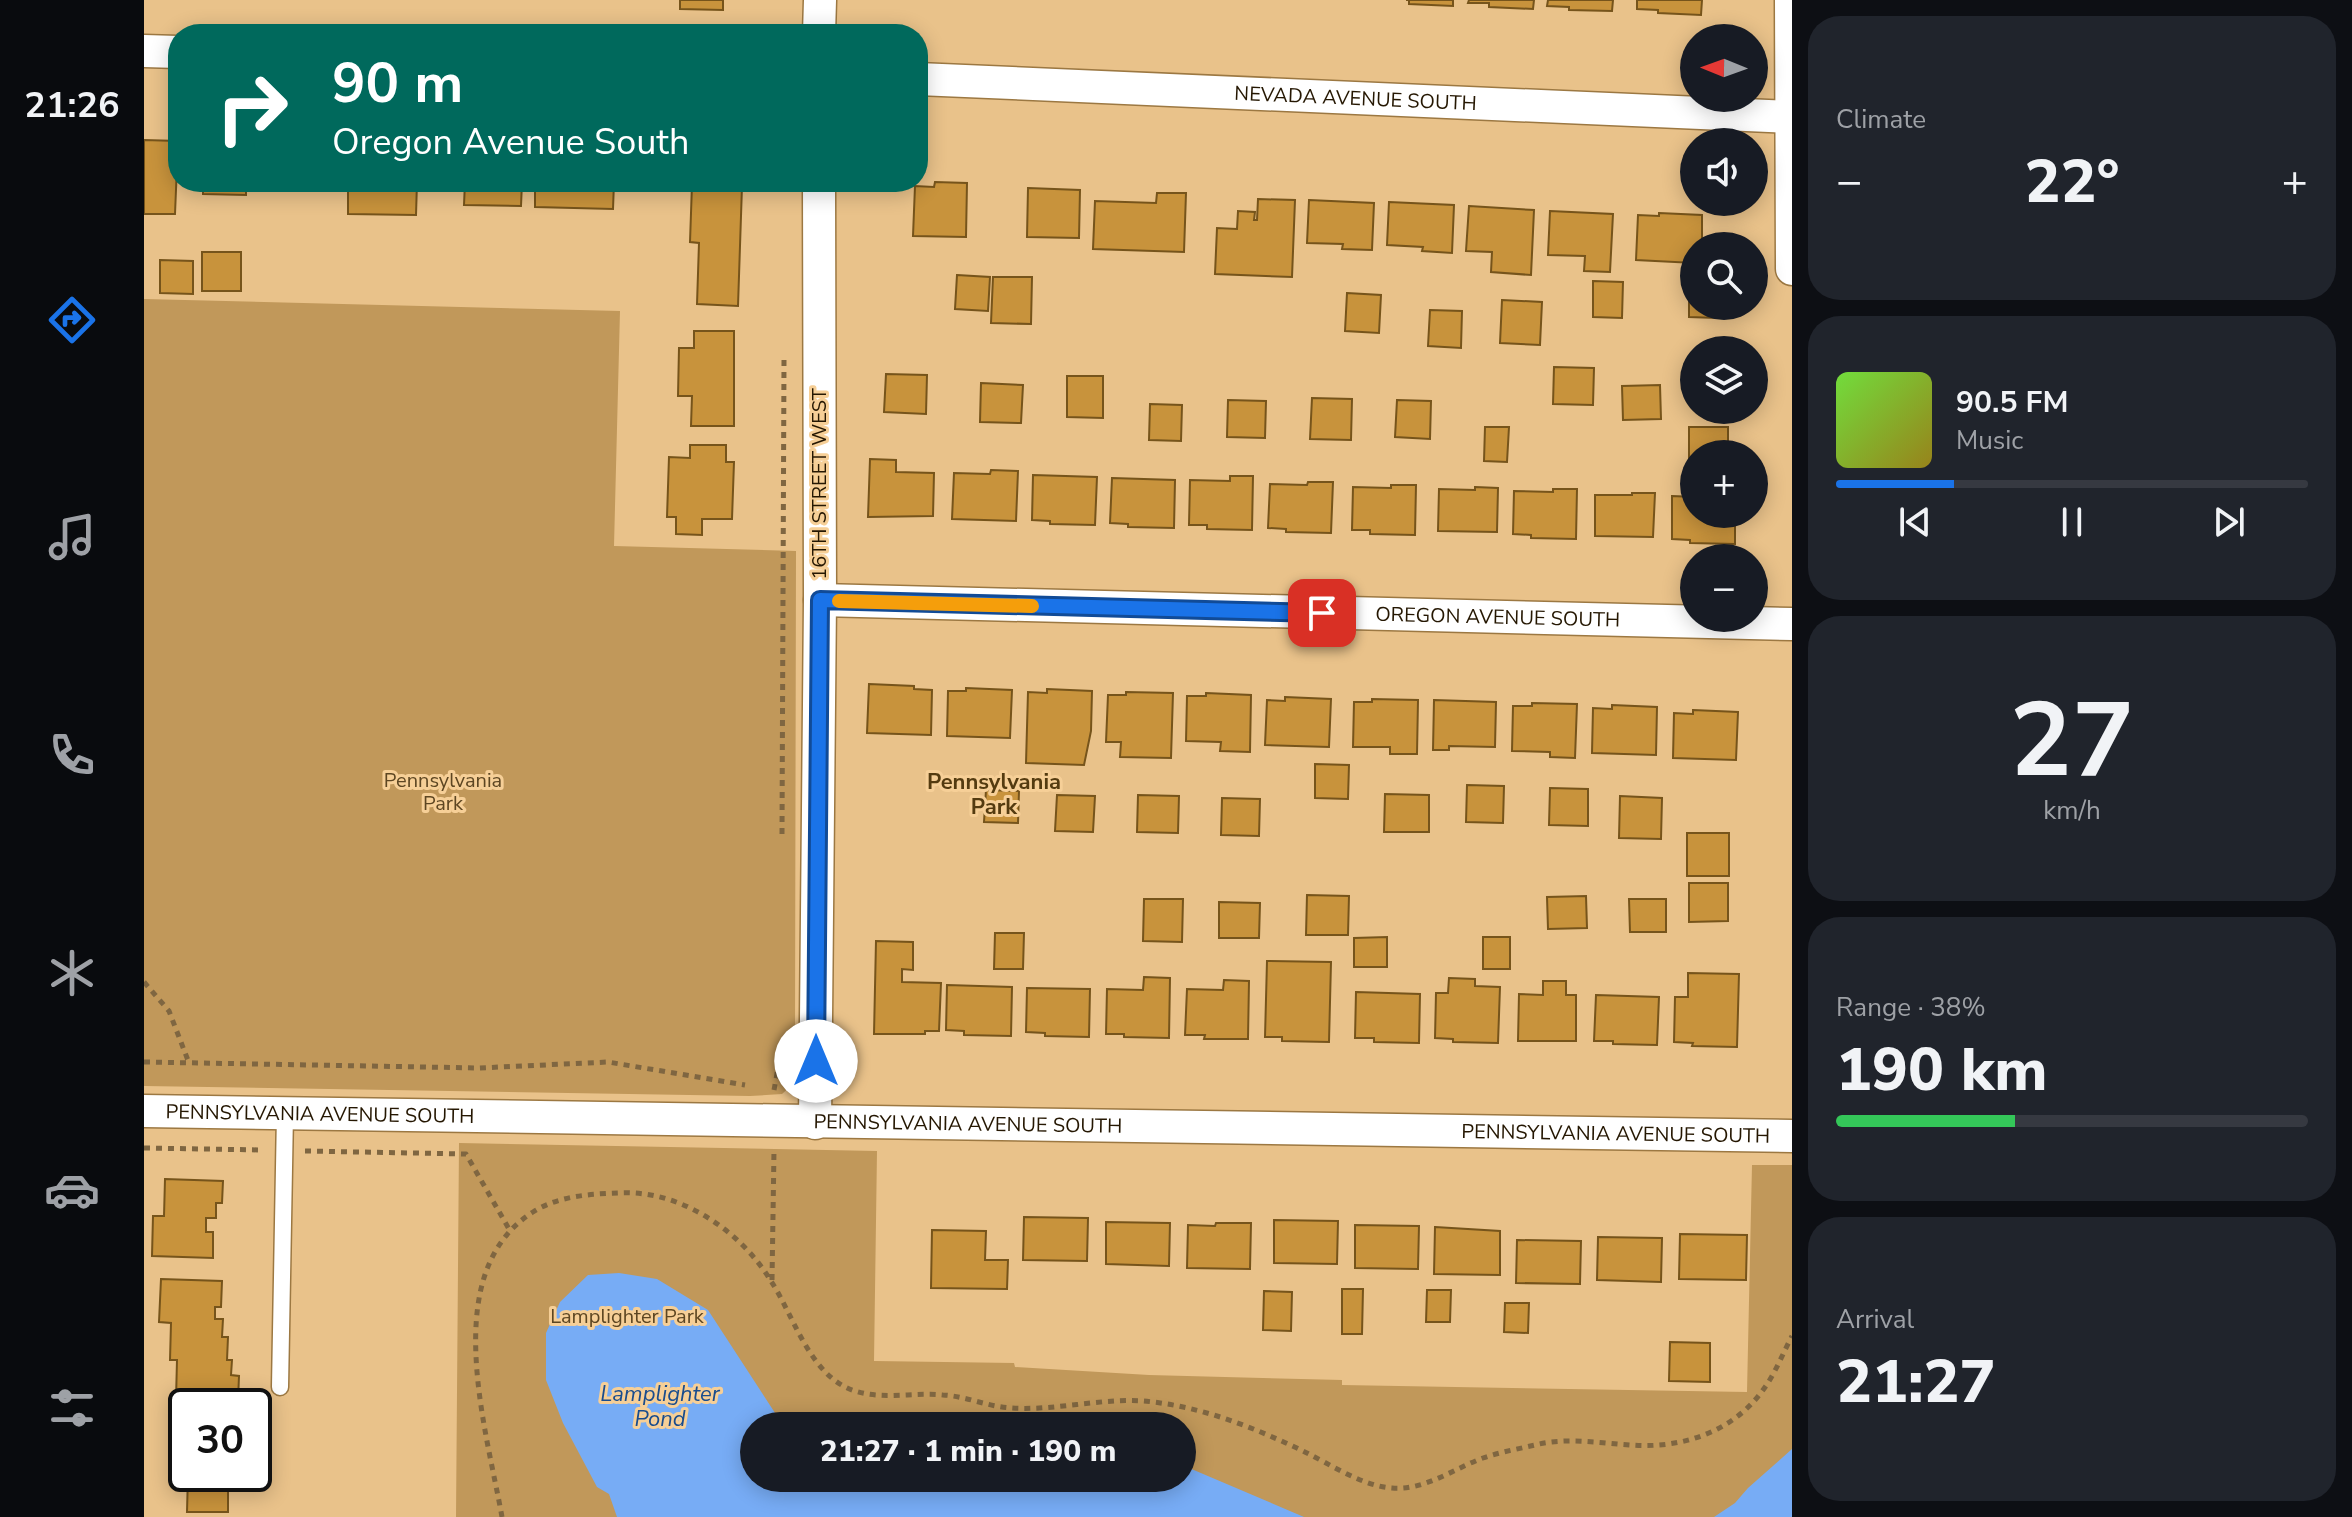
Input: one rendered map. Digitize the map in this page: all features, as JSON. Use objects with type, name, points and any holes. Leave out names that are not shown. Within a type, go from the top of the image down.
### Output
[{"type":"street","points":[[819,24],[820,0]]},
{"type":"street","points":[[1791,0],[1792,269]]},
{"type":"street","points":[[144,51],[168,52]]},
{"type":"street","name":"NEVADA AVENUE SOUTH","points":[[928,79],[1792,117]]},
{"type":"street","name":"16TH STREET WEST","points":[[815,1123],[820,600],[819,192]]},
{"type":"street","name":"OREGON AVENUE SOUTH","points":[[820,600],[1792,624]]},
{"type":"street","name":"PENNSYLVANIA AVENUE SOUTH","points":[[144,1111],[1792,1136]]},
{"type":"lane","points":[[280,1387],[285,1113]]},
{"type":"path","points":[[782,848],[784,353]]},
{"type":"path","points":[[144,982],[169,1011],[189,1063]]},
{"type":"path","points":[[144,1062],[479,1068],[608,1062],[774,1090],[781,1052]]},
{"type":"path","points":[[144,1148],[466,1154],[509,1229]]},
{"type":"path","points":[[772,1281],[774,1148]]},
{"type":"path","points":[[502,1517],[477,1375],[477,1315],[483,1280],[493,1252],[509,1229],[553,1201],[589,1194],[626,1192],[653,1195],[682,1204],[708,1217],[753,1255],[772,1281],[814,1357],[836,1381],[852,1390],[876,1395],[944,1395],[1009,1408],[1104,1401],[1147,1401],[1188,1407],[1262,1432],[1366,1481],[1389,1488],[1412,1488],[1485,1457],[1541,1443],[1574,1441],[1646,1446],[1695,1440],[1744,1412],[1765,1389],[1792,1336]]},
{"type":"green space","name":"Pennsylvania Park","points":[[144,299],[620,311],[614,546],[796,551],[795,1032],[793,1084],[782,1094],[750,1096],[144,1086]]},
{"type":"green space","name":"Lamplighter Park","points":[[459,1143],[877,1151],[874,1361],[1014,1363],[1015,1367],[1149,1375],[1342,1380],[1342,1385],[1747,1392],[1752,1165],[1792,1165],[1792,1517],[456,1517]]},
{"type":"water","name":"Lamplighter Pond","points":[[619,1273],[657,1279],[708,1310],[774,1412],[740,1412],[740,1492],[1196,1492],[1196,1471],[1304,1517],[617,1517],[609,1494],[597,1487],[563,1423],[546,1380],[546,1333],[560,1302],[588,1275]]},
{"type":"water","points":[[1792,1449],[1792,1517],[1714,1517],[1735,1503]]},
{"type":"building","points":[[680,0],[723,0],[723,10],[680,9]]},
{"type":"building","points":[[1409,0],[1453,0],[1453,6],[1409,4]]},
{"type":"building","points":[[1469,0],[1534,0],[1533,9],[1489,7],[1489,3],[1468,3]]},
{"type":"building","points":[[1548,0],[1613,0],[1612,11],[1569,10],[1569,7],[1547,6]]},
{"type":"building","points":[[1637,0],[1702,0],[1701,15],[1637,9]]},
{"type":"building","points":[[144,140],[168,141],[168,192],[176,192],[175,214],[144,214]]},
{"type":"building","points":[[935,182],[967,183],[966,237],[913,236],[915,192],[928,192],[928,187],[934,187]]},
{"type":"building","points":[[1028,188],[1080,190],[1079,238],[1027,237]]},
{"type":"building","points":[[203,192],[246,192],[246,195]]},
{"type":"building","points":[[348,192],[417,192],[416,215],[348,214]]},
{"type":"building","points":[[465,192],[522,192],[521,206],[464,205]]},
{"type":"building","points":[[535,192],[614,192],[613,209],[535,207]]},
{"type":"building","points":[[692,192],[742,192],[738,306],[697,304],[699,243],[690,242]]},
{"type":"building","points":[[1157,193],[1186,193],[1184,252],[1093,249],[1095,201],[1156,203]]},
{"type":"building","points":[[1258,199],[1295,200],[1292,277],[1215,274],[1217,228],[1237,229],[1238,211],[1255,212],[1254,220],[1257,220]]},
{"type":"building","points":[[1309,200],[1374,203],[1372,250],[1342,249],[1343,244],[1307,243]]},
{"type":"building","points":[[1389,202],[1454,205],[1452,253],[1422,251],[1423,247],[1387,245]]},
{"type":"building","points":[[1469,206],[1534,210],[1531,275],[1491,272],[1492,252],[1466,251]]},
{"type":"building","points":[[1550,211],[1613,214],[1610,272],[1584,271],[1585,256],[1548,255]]},
{"type":"building","points":[[1659,213],[1702,216],[1702,232],[1680,232],[1680,262],[1636,260],[1638,215],[1659,216]]},
{"type":"building","points":[[202,252],[241,252],[241,291],[202,291]]},
{"type":"building","points":[[160,260],[193,261],[193,294],[160,293]]},
{"type":"building","points":[[957,275],[990,277],[988,311],[955,309]]},
{"type":"building","points":[[993,277],[1032,277],[1031,324],[991,323]]},
{"type":"building","points":[[1593,281],[1623,282],[1622,318],[1593,317]]},
{"type":"building","points":[[1347,293],[1381,295],[1379,333],[1345,331]]},
{"type":"building","points":[[1502,300],[1542,302],[1540,345],[1500,343]]},
{"type":"building","points":[[1430,310],[1462,311],[1461,348],[1428,346]]},
{"type":"building","points":[[694,331],[734,331],[734,426],[691,426],[692,396],[678,396],[679,348],[694,348]]},
{"type":"building","points":[[1554,367],[1594,368],[1593,405],[1553,404]]},
{"type":"building","points":[[886,374],[927,375],[926,414],[884,412]]},
{"type":"building","points":[[1067,376],[1103,376],[1103,418],[1067,417]]},
{"type":"building","points":[[981,383],[1023,385],[1021,423],[980,422]]},
{"type":"building","points":[[1660,385],[1661,419],[1623,420],[1622,386]]},
{"type":"building","points":[[1312,398],[1352,399],[1351,440],[1310,439]]},
{"type":"building","points":[[1228,400],[1266,401],[1265,438],[1227,437]]},
{"type":"building","points":[[1397,400],[1431,401],[1430,439],[1395,437]]},
{"type":"building","points":[[1150,404],[1182,405],[1181,441],[1149,440]]},
{"type":"building","points":[[1485,427],[1509,427],[1507,462],[1484,461]]},
{"type":"building","points":[[1689,427],[1728,427],[1728,440],[1689,440]]},
{"type":"building","points":[[690,445],[726,445],[726,462],[734,462],[732,519],[702,519],[702,535],[676,534],[676,517],[667,517],[669,457],[690,458]]},
{"type":"building","points":[[870,459],[896,460],[896,472],[934,473],[933,516],[868,517]]},
{"type":"building","points":[[991,470],[1018,471],[1016,521],[952,519],[954,473],[990,474]]},
{"type":"building","points":[[1033,475],[1097,477],[1095,525],[1050,524],[1050,521],[1032,520]]},
{"type":"building","points":[[1230,476],[1253,476],[1252,530],[1207,529],[1207,525],[1189,525],[1190,480],[1230,481]]},
{"type":"building","points":[[1112,478],[1175,480],[1174,528],[1128,527],[1128,524],[1110,523]]},
{"type":"building","points":[[1308,482],[1333,482],[1331,533],[1286,532],[1286,529],[1268,528],[1270,484],[1307,485]]},
{"type":"building","points":[[1391,485],[1416,485],[1415,535],[1370,534],[1370,530],[1352,530],[1353,487],[1391,488]]},
{"type":"building","points":[[1475,487],[1498,488],[1497,532],[1438,531],[1439,489],[1475,490]]},
{"type":"building","points":[[1553,489],[1577,489],[1576,539],[1531,538],[1531,535],[1513,534],[1514,491],[1553,492]]},
{"type":"building","points":[[1655,493],[1653,537],[1595,536],[1595,495]]},
{"type":"building","points":[[1672,496],[1680,496],[1680,528],[1735,528],[1735,544],[1690,543],[1690,540],[1672,539]]},
{"type":"building","points":[[869,684],[932,690],[931,735],[867,733]]},
{"type":"building","points":[[966,688],[1012,690],[1010,738],[947,736],[948,691],[966,691]]},
{"type":"building","points":[[1047,689],[1092,691],[1091,731],[1084,765],[1026,763],[1028,692],[1047,693]]},
{"type":"building","points":[[1126,692],[1173,693],[1171,758],[1120,757],[1121,742],[1106,742],[1108,695],[1126,695]]},
{"type":"building","points":[[1206,693],[1251,695],[1250,752],[1220,751],[1221,742],[1186,741],[1187,696],[1206,696]]},
{"type":"building","points":[[1285,697],[1331,699],[1329,747],[1265,745],[1267,700],[1285,701]]},
{"type":"building","points":[[1372,699],[1418,700],[1417,754],[1390,754],[1390,747],[1353,747],[1354,702],[1372,702]]},
{"type":"building","points":[[1434,700],[1496,702],[1495,747],[1449,746],[1449,750],[1433,750]]},
{"type":"building","points":[[1532,703],[1577,704],[1575,758],[1550,757],[1550,752],[1512,751],[1513,706],[1532,706]]},
{"type":"building","points":[[1612,705],[1657,707],[1656,755],[1592,753],[1593,708],[1612,709]]},
{"type":"building","points":[[1693,710],[1738,712],[1736,760],[1673,758],[1674,713],[1693,714]]},
{"type":"building","points":[[1315,764],[1349,765],[1348,799],[1315,798]]},
{"type":"building","points":[[1467,785],[1504,786],[1503,823],[1466,822]]},
{"type":"building","points":[[1550,788],[1588,789],[1588,826],[1549,825]]},
{"type":"building","points":[[986,790],[1019,791],[1018,823],[984,822]]},
{"type":"building","points":[[1385,794],[1429,795],[1429,832],[1384,832]]},
{"type":"building","points":[[1057,795],[1095,796],[1093,832],[1055,831]]},
{"type":"building","points":[[1138,795],[1179,796],[1178,833],[1137,832]]},
{"type":"building","points":[[1620,796],[1662,798],[1661,839],[1619,838]]},
{"type":"building","points":[[1222,798],[1260,799],[1259,836],[1221,835]]},
{"type":"building","points":[[1687,833],[1729,833],[1729,876],[1687,876]]},
{"type":"building","points":[[1689,883],[1728,883],[1728,921],[1689,922]]},
{"type":"building","points":[[1307,895],[1349,896],[1348,935],[1306,935]]},
{"type":"building","points":[[1586,896],[1587,928],[1548,929],[1547,897]]},
{"type":"building","points":[[1144,899],[1183,899],[1182,942],[1143,941]]},
{"type":"building","points":[[1629,899],[1666,899],[1666,932],[1630,932]]},
{"type":"building","points":[[1219,902],[1260,903],[1259,938],[1219,938]]},
{"type":"building","points":[[995,933],[1024,933],[1023,969],[994,969]]},
{"type":"building","points":[[1387,937],[1387,967],[1354,967],[1354,938]]},
{"type":"building","points":[[1483,937],[1510,937],[1510,969],[1483,969]]},
{"type":"building","points":[[876,941],[913,942],[913,970],[902,969],[902,982],[941,983],[939,1031],[874,1034]]},
{"type":"building","points":[[1267,961],[1331,962],[1329,1042],[1282,1041],[1282,1037],[1265,1037]]},
{"type":"building","points":[[1688,973],[1739,974],[1737,1047],[1692,1046],[1693,1043],[1674,1042],[1675,997],[1688,997]]},
{"type":"building","points":[[1144,977],[1170,978],[1169,1038],[1106,1034],[1107,989],[1143,990]]},
{"type":"building","points":[[1449,978],[1475,979],[1475,986],[1500,987],[1498,1043],[1453,1042],[1453,1039],[1435,1038],[1436,993],[1448,993]]},
{"type":"building","points":[[1224,980],[1249,981],[1248,1039],[1204,1039],[1205,1035],[1185,1035],[1187,989],[1223,990]]},
{"type":"building","points":[[1543,981],[1566,981],[1566,995],[1576,995],[1576,1041],[1518,1041],[1519,994],[1543,995]]},
{"type":"building","points":[[947,985],[1012,987],[1011,1036],[964,1035],[964,1031],[946,1030]]},
{"type":"building","points":[[1027,988],[1090,989],[1089,1037],[1045,1036],[1045,1033],[1026,1032]]},
{"type":"building","points":[[1356,992],[1420,994],[1419,1043],[1374,1042],[1374,1038],[1355,1038]]},
{"type":"building","points":[[1596,995],[1659,997],[1657,1045],[1594,1041]]},
{"type":"building","points":[[165,1179],[223,1181],[222,1203],[216,1203],[216,1218],[206,1218],[206,1232],[213,1232],[213,1258],[152,1256],[153,1216],[164,1216]]},
{"type":"building","points":[[1024,1217],[1088,1218],[1087,1261],[1023,1260]]},
{"type":"building","points":[[1274,1220],[1338,1221],[1337,1264],[1274,1263]]},
{"type":"building","points":[[1106,1222],[1170,1223],[1169,1266],[1106,1264]]},
{"type":"building","points":[[1216,1223],[1251,1223],[1250,1269],[1187,1268],[1188,1225],[1215,1226]]},
{"type":"building","points":[[1355,1225],[1419,1226],[1418,1269],[1355,1268]]},
{"type":"building","points":[[1435,1227],[1500,1231],[1500,1275],[1434,1274]]},
{"type":"building","points":[[932,1230],[986,1231],[985,1260],[1008,1260],[1007,1289],[931,1288]]},
{"type":"building","points":[[1680,1234],[1747,1235],[1746,1280],[1679,1279]]},
{"type":"building","points":[[1598,1237],[1662,1238],[1661,1282],[1597,1280]]},
{"type":"building","points":[[1517,1240],[1581,1241],[1580,1284],[1516,1283]]},
{"type":"building","points":[[161,1279],[222,1281],[221,1307],[215,1307],[215,1319],[223,1319],[222,1337],[228,1337],[227,1360],[232,1360],[231,1375],[239,1376],[239,1388],[176,1388],[177,1360],[170,1360],[171,1323],[159,1322]]},
{"type":"building","points":[[1342,1289],[1363,1289],[1362,1334],[1342,1334]]},
{"type":"building","points":[[1427,1290],[1451,1290],[1450,1322],[1426,1322]]},
{"type":"building","points":[[1264,1291],[1292,1292],[1291,1331],[1263,1330]]},
{"type":"building","points":[[1505,1303],[1529,1303],[1528,1333],[1504,1332]]},
{"type":"building","points":[[1670,1342],[1710,1343],[1710,1382],[1669,1381]]},
{"type":"building","points":[[188,1492],[228,1492],[228,1512],[187,1512]]},
{"type":"slow traffic","points":[[839,601],[1032,606]]},
{"type":"district","name":"Pennsylvania Park","points":[[994,794]]},
{"type":"route","points":[[816,1061],[820,600],[1322,613]]}]
